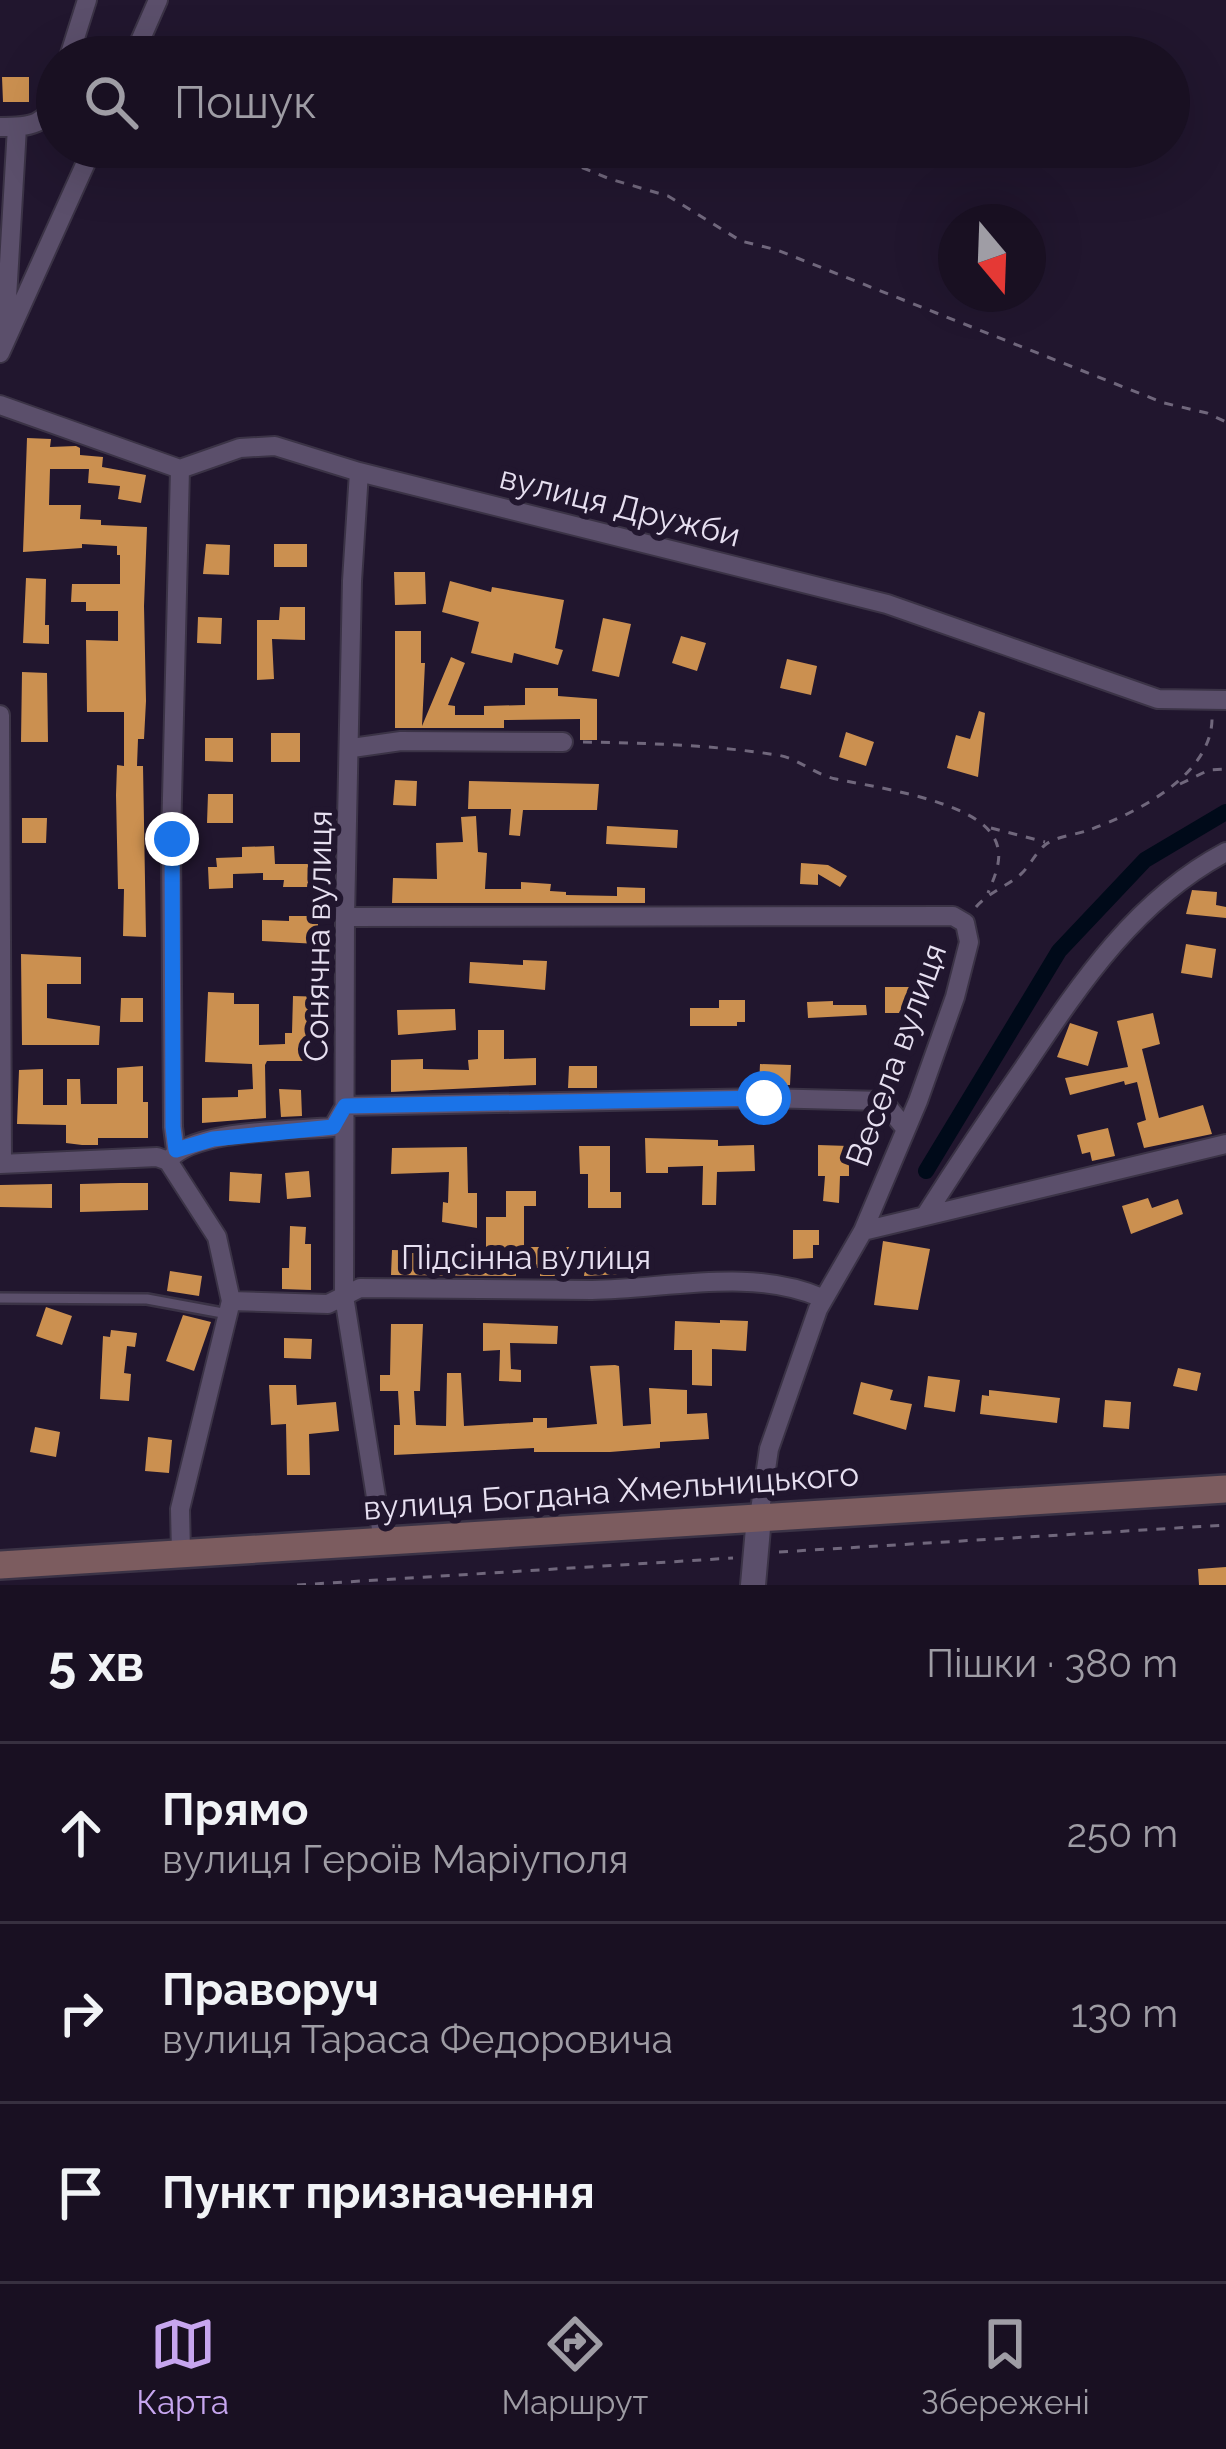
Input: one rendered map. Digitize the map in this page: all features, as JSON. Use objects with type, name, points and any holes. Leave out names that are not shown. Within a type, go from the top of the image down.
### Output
[{"type":"main road","name":"вулиця Богдана Хмельницького","points":[[0,1565],[1226,1490]]},
{"type":"street","points":[[76,36],[87,0]]},
{"type":"street","points":[[143,34],[158,0]]},
{"type":"street","points":[[2,349],[8,127]]},
{"type":"street","points":[[2,349],[84,168]]},
{"type":"street","points":[[0,405],[180,469],[172,839],[172,1156],[217,1237],[230,1308],[180,1509],[181,1553]]},
{"type":"street","name":"вулиця Дружби","points":[[180,469],[240,448],[275,446],[359,472],[887,604],[1158,699],[1218,699]]},
{"type":"street","name":"Сонячна вулиця","points":[[359,472],[345,917],[344,1296],[383,1541]]},
{"type":"street","points":[[0,716],[1,1164],[172,1156],[213,1139],[333,1127],[345,1106],[764,1098],[883,1101],[905,1128]]},
{"type":"street","points":[[352,748],[401,741],[563,742]]},
{"type":"street","points":[[925,1216],[1075,991],[1140,912],[1190,871],[1226,852]]},
{"type":"street","name":"Весела вулиця","points":[[345,917],[953,916],[965,923],[969,942],[955,998],[863,1231],[822,1298],[769,1449],[759,1517]]},
{"type":"street","points":[[863,1231],[1226,1144]]},
{"type":"street","name":"Підсінна вулиця","points":[[230,1308],[328,1304],[360,1288],[596,1290],[753,1283],[785,1285],[822,1298]]},
{"type":"street","points":[[753,1585],[759,1517]]},
{"type":"lane","points":[[0,1298],[147,1299],[230,1308]]},
{"type":"path","points":[[143,34],[151,36]]},
{"type":"path","points":[[583,168],[668,196],[741,242],[777,250],[1164,403],[1226,422]]},
{"type":"path","points":[[1178,785],[1199,759],[1212,730],[1218,699]]},
{"type":"path","points":[[563,742],[645,742],[783,756],[830,778],[922,796],[985,826],[1047,843]]},
{"type":"path","points":[[988,893],[1019,875],[1047,843],[1094,828],[1209,770],[1226,769]]},
{"type":"path","points":[[965,923],[988,893],[1000,857],[985,826]]},
{"type":"building","points":[[2,77],[29,77],[29,102],[3,102]]},
{"type":"building","points":[[27,438],[51,439],[50,447],[76,446],[80,455],[103,457],[102,467],[146,475],[141,503],[118,499],[120,486],[88,483],[89,469],[50,469],[49,505],[81,505],[80,519],[101,520],[101,525],[147,527],[146,701],[137,766],[143,766],[146,937],[123,936],[124,889],[118,889],[117,765],[124,766],[124,712],[87,712],[86,640],[118,641],[118,611],[86,611],[86,602],[71,602],[72,584],[120,584],[120,555],[117,546],[82,544],[82,548],[23,552]]},
{"type":"building","points":[[206,544],[230,545],[229,575],[203,574]]},
{"type":"building","points":[[274,544],[307,544],[307,567],[274,567]]},
{"type":"building","points":[[394,572],[425,572],[426,604],[395,605]]},
{"type":"building","points":[[26,578],[46,579],[49,644],[23,643]]},
{"type":"building","points":[[450,581],[491,592],[492,587],[564,600],[555,648],[563,650],[558,665],[514,653],[512,663],[471,653],[479,622],[442,612]]},
{"type":"building","points":[[280,607],[305,607],[305,640],[272,639],[274,679],[257,680],[257,620],[279,620]]},
{"type":"building","points":[[198,617],[222,618],[221,644],[197,643]]},
{"type":"building","points":[[603,618],[631,624],[619,677],[592,671]]},
{"type":"building","points":[[395,631],[421,631],[421,663],[425,663],[422,726],[451,657],[465,663],[448,705],[455,706],[455,715],[484,715],[484,706],[525,705],[525,688],[558,688],[558,696],[597,699],[597,740],[580,740],[580,719],[504,720],[504,728],[395,728]]},
{"type":"building","points":[[681,636],[706,643],[697,671],[672,663]]},
{"type":"building","points":[[787,659],[817,666],[811,695],[780,688]]},
{"type":"building","points":[[22,672],[47,673],[48,742],[21,742]]},
{"type":"building","points":[[979,711],[985,713],[978,777],[947,768],[956,735],[970,739]]},
{"type":"building","points":[[846,732],[874,742],[866,766],[839,757]]},
{"type":"building","points":[[271,733],[300,733],[300,762],[271,762]]},
{"type":"building","points":[[205,738],[233,738],[233,762],[205,761]]},
{"type":"building","points":[[395,780],[417,781],[416,806],[393,805]]},
{"type":"building","points":[[469,781],[599,784],[597,810],[523,810],[520,836],[509,835],[511,809],[468,809]]},
{"type":"building","points":[[208,794],[233,794],[233,823],[207,823]]},
{"type":"building","points":[[476,816],[478,852],[487,853],[485,889],[521,889],[521,882],[551,884],[550,891],[566,895],[617,896],[617,887],[645,888],[645,903],[392,903],[393,878],[437,879],[436,843],[463,842],[461,817]]},
{"type":"building","points":[[22,818],[47,818],[46,843],[22,843]]},
{"type":"building","points":[[607,826],[678,830],[677,848],[606,844]]},
{"type":"building","points":[[274,846],[275,864],[311,864],[311,887],[283,887],[284,880],[263,880],[263,873],[233,874],[233,888],[209,889],[208,867],[217,867],[216,858],[242,857],[242,847]]},
{"type":"building","points":[[801,863],[828,865],[847,876],[840,887],[818,874],[818,885],[800,884]]},
{"type":"building","points":[[1192,890],[1217,892],[1216,905],[1226,907],[1226,918],[1186,914]]},
{"type":"building","points":[[289,916],[318,916],[318,944],[262,941],[262,920],[289,921]]},
{"type":"building","points":[[1186,944],[1216,949],[1212,978],[1181,973]]},
{"type":"building","points":[[21,954],[81,957],[81,984],[47,984],[47,1018],[100,1026],[99,1045],[22,1045]]},
{"type":"building","points":[[523,960],[547,961],[545,990],[469,983],[470,962],[523,965]]},
{"type":"building","points":[[885,987],[909,987],[909,1013],[885,1013]]},
{"type":"building","points":[[208,992],[234,993],[234,1004],[259,1004],[259,1045],[285,1044],[285,1033],[292,1033],[293,996],[326,997],[325,1016],[312,1016],[312,1061],[267,1061],[265,1065],[266,1118],[202,1123],[202,1098],[238,1097],[238,1090],[253,1089],[252,1064],[205,1062]]},
{"type":"building","points":[[121,998],[143,998],[143,1022],[120,1022]]},
{"type":"building","points":[[719,1000],[745,1000],[745,1022],[690,1026],[690,1008],[719,1008]]},
{"type":"building","points":[[833,1001],[833,1005],[866,1005],[867,1015],[808,1018],[807,1002]]},
{"type":"building","points":[[455,1009],[456,1030],[398,1035],[397,1010]]},
{"type":"building","points":[[1153,1013],[1160,1044],[1142,1049],[1159,1118],[1203,1105],[1212,1134],[1144,1148],[1137,1123],[1146,1120],[1137,1082],[1070,1095],[1065,1078],[1128,1067],[1117,1021]]},
{"type":"building","points":[[1070,1023],[1098,1032],[1088,1066],[1057,1057]]},
{"type":"building","points":[[478,1030],[504,1030],[504,1059],[536,1058],[536,1085],[391,1092],[391,1060],[423,1059],[423,1069],[469,1070],[468,1060],[478,1059]]},
{"type":"building","points":[[760,1064],[791,1065],[790,1085],[759,1085]]},
{"type":"building","points":[[143,1066],[148,1138],[98,1138],[98,1145],[82,1145],[66,1143],[66,1125],[17,1124],[19,1070],[43,1069],[43,1105],[67,1105],[67,1079],[80,1079],[81,1104],[117,1104],[117,1068]]},
{"type":"building","points":[[569,1066],[597,1066],[597,1088],[568,1088]]},
{"type":"building","points":[[279,1089],[301,1090],[302,1116],[281,1117]]},
{"type":"building","points":[[1108,1128],[1115,1156],[1092,1161],[1090,1152],[1082,1154],[1077,1135]]},
{"type":"building","points":[[645,1138],[754,1145],[755,1171],[717,1172],[716,1205],[702,1205],[703,1166],[646,1173]]},
{"type":"building","points":[[818,1145],[849,1146],[849,1176],[840,1176],[839,1203],[823,1201],[825,1176],[818,1176]]},
{"type":"building","points":[[579,1146],[610,1146],[610,1192],[621,1192],[621,1208],[588,1208],[588,1174],[580,1174]]},
{"type":"building","points":[[467,1147],[468,1193],[477,1193],[477,1228],[442,1222],[449,1172],[391,1174],[392,1148]]},
{"type":"building","points":[[309,1171],[311,1197],[287,1199],[285,1173]]},
{"type":"building","points":[[230,1172],[262,1174],[260,1203],[229,1201]]},
{"type":"building","points":[[148,1183],[148,1210],[80,1212],[80,1184]]},
{"type":"building","points":[[52,1184],[52,1208],[0,1207],[0,1185]]},
{"type":"building","points":[[506,1191],[536,1191],[536,1206],[524,1206],[524,1247],[644,1247],[643,1273],[584,1276],[585,1268],[556,1268],[556,1276],[540,1276],[540,1268],[516,1268],[516,1276],[391,1275],[392,1250],[486,1252],[486,1217],[506,1217]]},
{"type":"building","points":[[1148,1198],[1152,1208],[1178,1199],[1183,1214],[1131,1234],[1122,1206]]},
{"type":"building","points":[[290,1226],[306,1227],[305,1244],[311,1244],[311,1290],[282,1289],[282,1268],[289,1268]]},
{"type":"building","points":[[793,1230],[819,1230],[813,1258],[793,1259]]},
{"type":"building","points":[[883,1241],[930,1249],[918,1310],[874,1305]]},
{"type":"building","points":[[170,1271],[202,1276],[199,1296],[167,1291]]},
{"type":"building","points":[[46,1307],[72,1316],[62,1345],[36,1336]]},
{"type":"building","points":[[183,1315],[211,1322],[194,1371],[166,1361]]},
{"type":"building","points":[[675,1321],[748,1321],[746,1351],[712,1349],[712,1386],[692,1385],[692,1350],[674,1350]]},
{"type":"building","points":[[483,1323],[558,1326],[557,1344],[510,1343],[511,1369],[521,1370],[521,1382],[499,1381],[500,1350],[483,1351]]},
{"type":"building","points":[[391,1324],[423,1324],[420,1391],[414,1391],[416,1425],[446,1426],[447,1373],[461,1373],[464,1426],[533,1422],[533,1418],[547,1418],[547,1428],[597,1424],[590,1366],[615,1365],[619,1366],[623,1426],[651,1424],[649,1388],[687,1390],[687,1414],[707,1413],[709,1439],[610,1452],[534,1452],[534,1448],[394,1455],[394,1425],[400,1425],[398,1391],[380,1391],[380,1375],[390,1375]]},
{"type":"building","points":[[111,1330],[137,1333],[135,1347],[127,1346],[124,1373],[131,1374],[129,1401],[100,1399],[103,1336],[110,1337]]},
{"type":"building","points":[[284,1338],[312,1339],[311,1359],[284,1358]]},
{"type":"building","points":[[1178,1368],[1201,1373],[1197,1391],[1173,1386]]},
{"type":"building","points":[[928,1376],[960,1380],[955,1412],[924,1407]]},
{"type":"building","points":[[861,1382],[893,1390],[890,1400],[912,1404],[906,1430],[853,1414]]},
{"type":"building","points":[[269,1385],[296,1385],[297,1405],[336,1402],[339,1431],[309,1434],[310,1475],[287,1475],[286,1424],[271,1425]]},
{"type":"building","points":[[989,1390],[1060,1398],[1057,1423],[980,1414],[982,1395],[989,1396]]},
{"type":"building","points":[[1105,1400],[1131,1402],[1129,1429],[1103,1427]]},
{"type":"building","points":[[35,1427],[60,1432],[56,1457],[30,1452]]},
{"type":"building","points":[[148,1437],[172,1440],[169,1473],[145,1471]]},
{"type":"building","points":[[1226,1567],[1226,1585],[1199,1585],[1198,1569]]},
{"type":"waterway","points":[[926,1171],[1059,951],[1145,860],[1226,812]]},
{"type":"route","points":[[172,839],[176,1150],[213,1139],[333,1127],[345,1106],[764,1098]]}]
